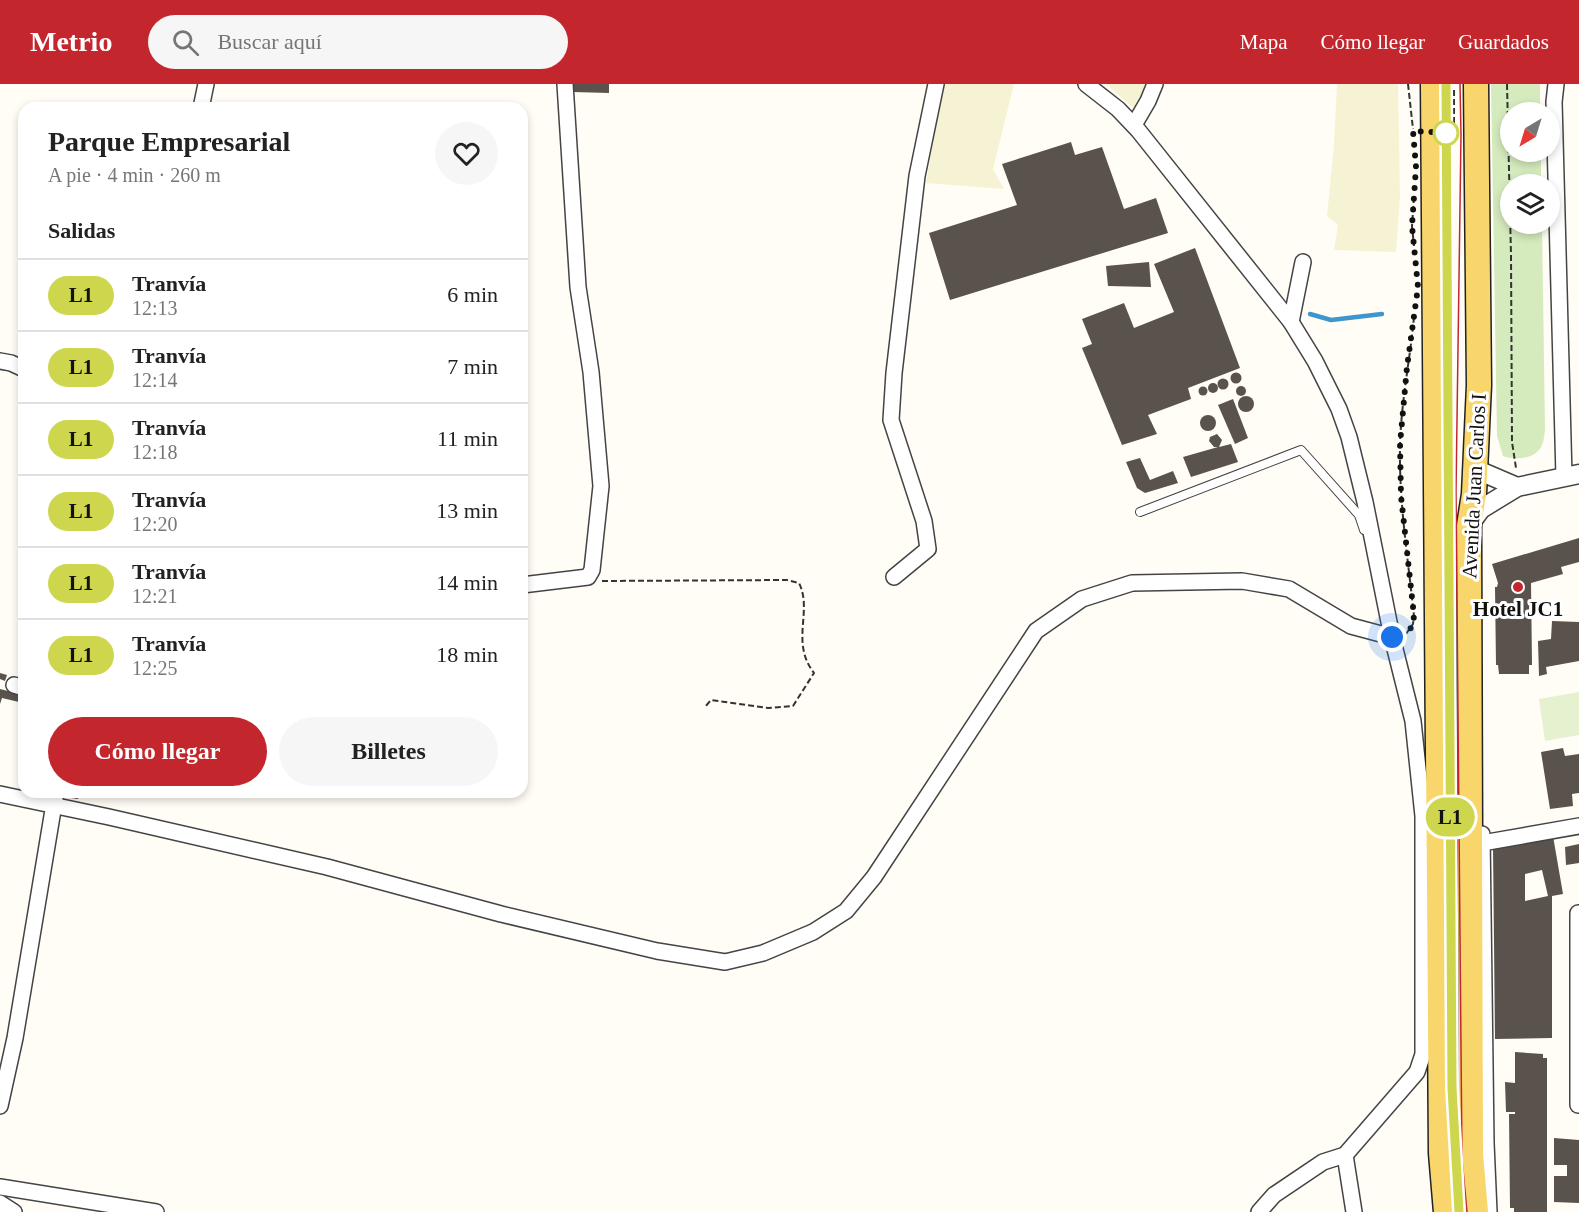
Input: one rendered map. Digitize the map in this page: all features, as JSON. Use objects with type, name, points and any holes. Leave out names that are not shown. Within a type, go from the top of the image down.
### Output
[{"type":"main road","name":"Avenida Juan Carlos I","points":[[1454,86],[1479,385],[1474,509],[1471,1142],[1476,1212]]},
{"type":"main road","name":"Avenida Juan Carlos I","points":[[1446,1212],[1441,1153],[1454,86]]},
{"type":"street","points":[[202,102],[206,84]]},
{"type":"street","points":[[528,584],[588,577],[592,570],[601,486],[591,372],[578,287],[565,84]]},
{"type":"street","points":[[894,576],[928,549],[924,521],[891,420],[894,373],[917,176],[936,84]]},
{"type":"street","points":[[1086,84],[1134,125],[1291,322],[1315,361],[1339,409],[1355,462],[1392,637],[1413,721],[1423,816],[1423,1054],[1417,1072],[1345,1155],[1323,1162],[1293,1181],[1274,1195],[1259,1212]]},
{"type":"street","points":[[1134,125],[1155,84]]},
{"type":"street","points":[[1489,1212],[1486,1143],[1478,529],[1474,509],[1517,487],[1571,475],[1554,102],[1556,84]]},
{"type":"street","points":[[1291,322],[1303,262]]},
{"type":"street","points":[[0,362],[18,366]]},
{"type":"street","points":[[1475,469],[1517,487]]},
{"type":"street","points":[[0,1106],[15,1038],[55,799],[109,817],[327,867],[501,914],[646,948],[724,962],[763,953],[813,932],[846,911],[874,877],[1036,631],[1082,599],[1132,583],[1242,581],[1289,589],[1351,626],[1392,637]]},
{"type":"street","points":[[0,794],[18,796]]},
{"type":"street","points":[[1482,843],[1579,826]]},
{"type":"street","points":[[1578,913],[1578,1105]]},
{"type":"street","points":[[1345,1155],[1354,1212]]},
{"type":"street","points":[[0,1187],[156,1212]]},
{"type":"street","points":[[0,1203],[14,1212]]},
{"type":"lane","points":[[1140,512],[1301,450],[1359,515],[1365,534],[1372,543]]},
{"type":"path","points":[[1408,84],[1413,131]]},
{"type":"path","points":[[1507,84],[1512,442],[1517,487]]},
{"type":"path","points":[[1454,86],[1454,144]]},
{"type":"path","points":[[1414,189],[1412,226],[1415,250]]},
{"type":"path","points":[[1392,637],[1406,634],[1410,630],[1414,616],[1401,496],[1400,444],[1415,307]]},
{"type":"path","points":[[588,577],[595,581],[787,580],[799,583],[804,594],[801,636],[808,664],[814,673],[793,706],[768,708],[711,700],[705,707]]},
{"type":"shaded area","points":[[943,84],[1014,84],[993,169],[1004,189],[926,183]]},
{"type":"shaded area","points":[[1106,84],[1150,84],[1137,111]]},
{"type":"shaded area","points":[[1337,84],[1398,84],[1400,197],[1396,252],[1334,250],[1338,225],[1327,216]]},
{"type":"green space","points":[[1491,84],[1540,84],[1540,102],[1500,102],[1500,162],[1541,162],[1541,174],[1500,174],[1500,234],[1542,234],[1545,431],[1539,450],[1525,458],[1503,456],[1497,436]]},
{"type":"green space","points":[[1579,692],[1579,735],[1545,741],[1539,699]]},
{"type":"building","points":[[572,84],[609,84],[609,93],[573,92]]},
{"type":"building","points":[[1071,142],[1075,155],[1102,147],[1124,209],[1156,198],[1168,233],[950,300],[929,233],[1017,205],[1002,164]]},
{"type":"building","points":[[1195,248],[1240,368],[1188,388],[1191,399],[1148,415],[1157,434],[1122,445],[1082,348],[1092,344],[1082,319],[1124,303],[1134,328],[1174,312],[1154,264]]},
{"type":"building","points":[[1149,262],[1151,287],[1108,286],[1106,266]]},
{"type":"building","points":[[1236,372],[1242,378],[1236,384],[1230,378]]},
{"type":"building","points":[[1223,379],[1227,380],[1227,388],[1223,389],[1219,388],[1218,384],[1219,380]]},
{"type":"building","points":[[1213,383],[1217,384],[1217,392],[1213,393],[1209,392],[1208,388],[1209,384]]},
{"type":"building","points":[[1203,386],[1208,391],[1203,396],[1198,391]]},
{"type":"building","points":[[1241,386],[1245,387],[1245,395],[1241,396],[1237,395],[1236,391],[1237,387]]},
{"type":"building","points":[[1246,396],[1252,398],[1254,404],[1252,410],[1246,412],[1240,410],[1238,404],[1240,398]]},
{"type":"building","points":[[1233,399],[1248,438],[1235,444],[1218,405]]},
{"type":"building","points":[[1208,415],[1214,417],[1216,423],[1214,429],[1208,431],[1202,429],[1200,423],[1202,417]]},
{"type":"building","points":[[1217,434],[1222,440],[1219,447],[1231,444],[1238,462],[1191,477],[1183,457],[1218,447],[1214,447],[1209,441],[1210,437]]},
{"type":"building","points":[[1140,458],[1150,480],[1173,471],[1178,483],[1145,493],[1137,488],[1126,462]]},
{"type":"building","points":[[1579,538],[1579,562],[1561,567],[1563,574],[1531,583],[1532,665],[1529,665],[1529,674],[1499,674],[1498,665],[1496,665],[1495,587],[1498,583],[1492,564]]},
{"type":"building","points":[[1552,621],[1579,622],[1579,661],[1546,667],[1547,674],[1539,676],[1538,641],[1551,639]]},
{"type":"building","points":[[0,673],[7,675],[5,681],[0,679]]},
{"type":"building","points":[[0,689],[18,694],[18,702],[2,698],[0,704]]},
{"type":"building","points":[[1563,748],[1565,756],[1579,754],[1579,793],[1572,794],[1573,806],[1550,809],[1541,752]]},
{"type":"building","points":[[1553,836],[1563,894],[1552,896],[1552,1038],[1495,1039],[1493,846]],"holes":[[[1542,870],[1548,896],[1525,901],[1525,874]]]},
{"type":"building","points":[[1579,844],[1579,863],[1566,865],[1565,847]]},
{"type":"building","points":[[1515,1052],[1543,1054],[1543,1058],[1547,1058],[1547,1212],[1514,1212],[1514,1208],[1510,1208],[1509,1114],[1515,1114],[1515,1112],[1506,1112],[1505,1082],[1515,1083]]},
{"type":"building","points":[[1554,1138],[1579,1140],[1579,1203],[1554,1202],[1554,1176],[1567,1176],[1567,1165],[1554,1165]]},
{"type":"waterway","points":[[1310,314],[1331,320],[1382,314]]},
{"type":"tram line","points":[[1446,84],[1448,432]]},
{"type":"tram line","name":"L1","points":[[1446,84],[1452,1088],[1459,1212]]},
{"type":"tram line","points":[[1460,84],[1456,491],[1462,1159],[1467,1212]]},
{"type":"place","name":"Hotel JC1","points":[[1518,587]]},
{"type":"route","points":[[1392,637],[1406,634],[1413,624],[1414,616],[1401,496],[1400,444],[1407,367],[1418,287],[1412,226],[1416,167],[1413,131],[1446,133]]}]
